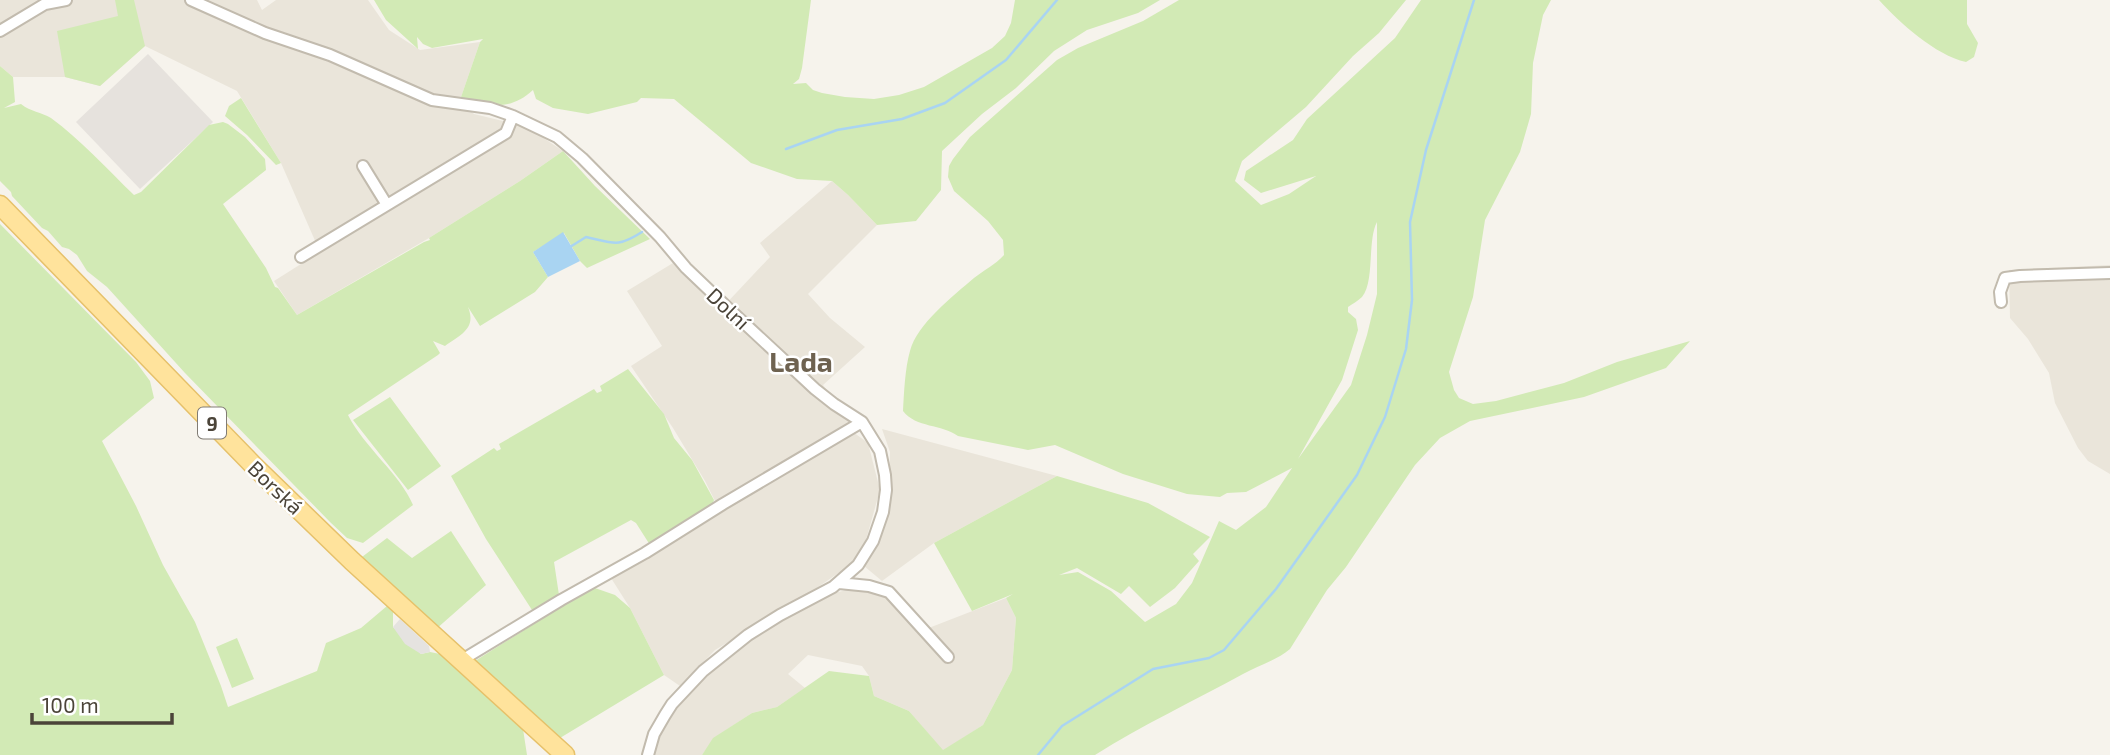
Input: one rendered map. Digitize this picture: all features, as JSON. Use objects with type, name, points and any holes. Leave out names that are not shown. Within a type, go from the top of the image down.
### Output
[{"type":"main road","name":"Borská","points":[[0,205],[255,467],[352,561],[565,755]]},
{"type":"street","points":[[0,31],[45,4],[65,0]]},
{"type":"street","name":"Dolní","points":[[191,0],[281,39],[331,55],[432,100],[490,108],[545,130],[569,146],[729,309],[815,388],[862,422],[880,451],[886,491],[883,512],[870,548],[858,565],[839,583],[758,628],[703,671],[672,704],[654,734],[648,755]]},
{"type":"street","points":[[301,257],[506,133],[513,116]]},
{"type":"street","points":[[363,166],[387,205]]},
{"type":"street","points":[[2001,302],[2000,292],[2005,278],[2110,273]]},
{"type":"street","points":[[462,660],[645,554],[723,503],[862,422]]},
{"type":"street","points":[[839,583],[869,586],[889,592],[948,657]]},
{"type":"shaded area","points":[[0,0],[257,0],[262,10],[276,0],[368,0],[389,30],[420,50],[480,42],[460,100],[474,114],[527,127],[563,151],[429,238],[297,315],[274,281],[320,252],[281,163],[237,91],[145,46],[100,86],[65,77],[13,77],[0,66]]},
{"type":"shaded area","points":[[148,54],[213,122],[140,189],[76,122]]},
{"type":"shaded area","points":[[832,181],[877,225],[808,294],[830,318],[865,347],[823,385],[851,424],[715,501],[673,428],[631,366],[662,346],[627,291],[673,263],[721,309],[770,257],[760,243]]},
{"type":"shaded area","points":[[2110,265],[2110,474],[2088,461],[2078,448],[2055,403],[2049,373],[2028,339],[2010,318],[2009,270]]},
{"type":"shaded area","points":[[882,429],[1057,476],[934,543],[882,581],[864,566],[889,506],[890,452]]},
{"type":"shaded area","points":[[853,432],[868,443],[880,490],[864,547],[850,565],[808,594],[715,650],[680,686],[664,675],[630,608],[611,578]]},
{"type":"shaded area","points":[[855,588],[882,593],[921,631],[1006,598],[1016,618],[1012,670],[983,725],[943,751],[909,711],[874,696],[869,676],[862,666],[808,655],[788,674],[805,688],[777,707],[752,713],[714,738],[702,755],[655,755],[655,745],[669,718],[687,695],[730,652],[826,595]]},
{"type":"shaded area","points":[[400,619],[429,646],[430,652],[421,654],[405,644],[393,627]]},
{"type":"green space","points":[[115,0],[134,0],[145,46],[100,86],[65,77],[57,31],[118,16]]},
{"type":"green space","points":[[374,0],[811,0],[802,68],[799,79],[793,84],[806,83],[813,90],[822,93],[874,99],[924,87],[992,48],[1005,36],[1011,23],[1015,0],[1160,0],[1138,13],[1087,30],[1054,51],[1016,88],[982,114],[942,151],[941,190],[916,221],[877,225],[832,181],[797,179],[751,163],[674,99],[641,98],[637,102],[588,114],[553,108],[536,99],[533,90],[516,102],[507,104],[490,105],[460,100],[483,39],[432,48],[417,37],[418,49],[386,20]]},
{"type":"green space","points":[[1179,0],[1406,0],[1379,33],[1353,56],[1306,107],[1242,161],[1235,181],[1261,205],[1289,194],[1316,176],[1261,193],[1244,180],[1246,171],[1293,140],[1307,119],[1395,38],[1421,0],[1551,0],[1543,15],[1533,63],[1531,114],[1520,152],[1485,220],[1473,297],[1449,372],[1454,390],[1459,398],[1473,404],[1496,401],[1564,383],[1617,362],[1690,341],[1666,368],[1584,397],[1470,421],[1440,438],[1415,465],[1346,567],[1327,590],[1290,649],[1095,755],[702,755],[713,738],[752,713],[777,707],[829,671],[869,676],[874,696],[909,711],[943,750],[983,725],[1012,670],[1016,618],[1006,598],[1013,594],[972,611],[934,543],[1057,476],[1148,503],[1210,537],[1193,554],[1199,561],[1175,588],[1150,607],[1129,586],[1121,594],[1077,568],[1059,575],[1078,572],[1111,591],[1145,622],[1176,604],[1192,583],[1219,521],[1236,530],[1266,507],[1292,468],[1246,492],[1227,493],[1220,497],[1187,494],[1123,474],[1055,445],[1028,450],[958,436],[915,420],[903,411],[908,358],[920,331],[946,302],[1004,255],[1003,240],[988,221],[954,191],[948,177],[953,159],[970,137],[1057,60],[1078,48],[1143,21]],"holes":[[[1377,222],[1377,294],[1351,385],[1298,459],[1342,380],[1358,330],[1356,319],[1348,312],[1348,307],[1362,297],[1366,290],[1372,239]]]},
{"type":"green space","points":[[1879,0],[1967,0],[1967,24],[1978,43],[1974,57],[1966,62],[1942,53],[1908,28]]},
{"type":"green space","points":[[0,66],[13,77],[15,102],[4,108],[21,104],[51,118],[134,195],[141,192],[209,125],[223,122],[245,137],[265,159],[266,170],[223,204],[266,268],[275,287],[297,315],[430,240],[429,238],[563,151],[650,239],[587,268],[564,233],[533,252],[548,277],[535,292],[480,326],[468,307],[470,321],[466,331],[445,346],[433,341],[440,353],[438,355],[348,415],[363,438],[400,482],[413,505],[363,543],[347,538],[330,522],[185,373],[107,287],[87,271],[77,255],[62,247],[42,228],[0,181]]},
{"type":"green space","points":[[241,98],[281,163],[276,165],[225,116],[229,106]]},
{"type":"green space","points":[[0,224],[136,362],[150,381],[154,398],[102,441],[163,565],[195,622],[228,707],[317,671],[326,643],[361,628],[387,606],[393,610],[393,627],[421,654],[440,654],[523,729],[527,755],[0,755]]},
{"type":"green space","points":[[628,369],[664,414],[674,438],[692,460],[714,500],[712,506],[666,535],[660,536],[650,545],[636,523],[631,520],[554,562],[559,595],[532,610],[486,539],[451,476],[494,448],[497,451],[501,449],[499,444],[594,389],[597,393],[602,391],[600,386]]},
{"type":"green space","points":[[390,397],[441,466],[408,490],[353,420]]},
{"type":"green space","points":[[451,531],[486,585],[435,630],[358,560],[387,538],[412,558]]},
{"type":"green space","points":[[592,587],[615,595],[630,608],[664,675],[560,738],[475,661]]},
{"type":"green space","points":[[237,638],[254,679],[232,688],[216,647]]},
{"type":"water","points":[[563,232],[580,261],[548,277],[533,252]]},
{"type":"waterway","points":[[786,149],[837,130],[902,119],[945,103],[1006,60],[1057,0]]},
{"type":"waterway","points":[[1038,755],[1062,726],[1153,669],[1209,658],[1224,650],[1276,589],[1357,475],[1385,417],[1406,349],[1412,300],[1410,222],[1426,150],[1474,0]]},
{"type":"waterway","points":[[570,247],[586,237],[615,243],[642,232]]},
{"type":"district","name":"Lada","points":[[801,361]]}]
